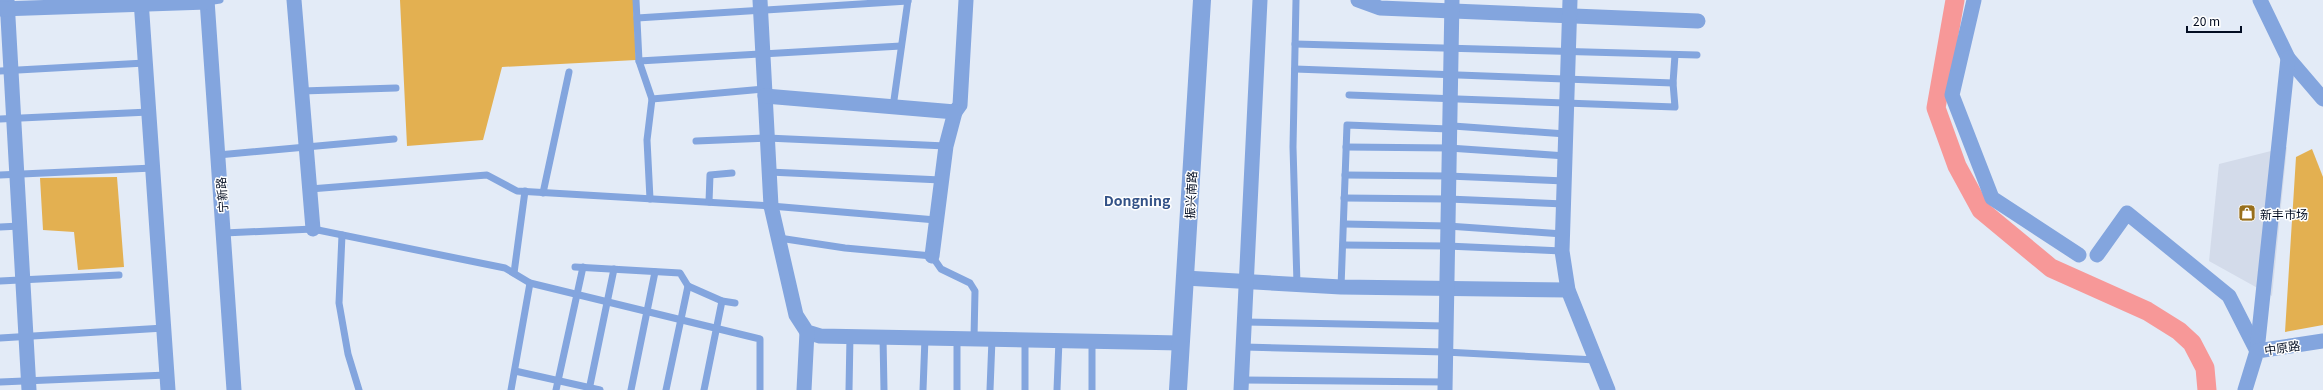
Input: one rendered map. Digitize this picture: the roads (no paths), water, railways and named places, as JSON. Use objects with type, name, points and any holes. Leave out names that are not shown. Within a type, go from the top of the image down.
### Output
[{"type":"street","points":[[29,386],[17,174],[7,119],[5,6],[211,0]]},
{"type":"street","name":"宁新路","points":[[211,0],[218,155],[234,390]]},
{"type":"street","points":[[294,0],[313,229]]},
{"type":"street","points":[[932,256],[946,146],[955,112],[960,105],[966,0]]},
{"type":"street","name":"振兴南路","points":[[1178,390],[1202,0]]},
{"type":"street","points":[[1242,385],[1260,0]]},
{"type":"street","points":[[1358,0],[1380,8],[1452,6],[1570,17],[1698,21]]},
{"type":"street","points":[[1570,0],[1567,134],[1562,251],[1568,290],[1608,390]]},
{"type":"street","points":[[1974,0],[1952,95],[1992,198],[2079,255]]},
{"type":"street","points":[[2260,0],[2288,58],[2323,98]]},
{"type":"street","points":[[141,2],[168,383]]},
{"type":"street","points":[[760,5],[771,206],[796,315],[807,332],[804,390]]},
{"type":"street","points":[[1445,386],[1452,6]]},
{"type":"street","points":[[2257,351],[2288,58]]},
{"type":"street","points":[[765,93],[955,112]]},
{"type":"street","points":[[2097,255],[2127,213],[2229,296],[2257,351]]},
{"type":"street","points":[[1185,278],[1341,287],[1568,290]]},
{"type":"street","points":[[807,332],[820,336],[1181,343]]},
{"type":"street","name":"中原路","points":[[2245,390],[2257,351],[2323,342]]},
{"type":"lane","points":[[636,0],[639,61],[652,99],[647,140],[650,199]]},
{"type":"lane","points":[[637,18],[760,5],[908,0],[893,107]]},
{"type":"lane","points":[[1296,0],[1293,147],[1297,284]]},
{"type":"lane","points":[[1295,44],[1697,55]]},
{"type":"lane","points":[[639,61],[901,46]]},
{"type":"lane","points":[[1349,95],[1675,107],[1673,82],[1675,55]]},
{"type":"lane","points":[[5,71],[145,63]]},
{"type":"lane","points":[[1295,69],[1450,73],[1673,82]]},
{"type":"lane","points":[[544,193],[569,72]]},
{"type":"lane","points":[[302,91],[396,88]]},
{"type":"lane","points":[[652,99],[765,93]]},
{"type":"lane","points":[[7,119],[149,112]]},
{"type":"lane","points":[[1341,287],[1347,125],[1449,128],[1453,126],[1567,134]]},
{"type":"lane","points":[[696,141],[767,138],[946,146]]},
{"type":"lane","points":[[218,155],[394,139]]},
{"type":"lane","points":[[1346,147],[1449,148],[1566,156]]},
{"type":"lane","points":[[0,175],[152,168]]},
{"type":"lane","points":[[769,172],[941,180]]},
{"type":"lane","points":[[709,202],[710,175],[732,173]]},
{"type":"lane","points":[[310,189],[487,175],[517,191],[771,206],[936,220]]},
{"type":"lane","points":[[1345,175],[1448,176],[1565,181]]},
{"type":"lane","points":[[514,273],[524,191]]},
{"type":"lane","points":[[1344,198],[1448,198],[1564,204]]},
{"type":"lane","points":[[1344,224],[1448,226],[1563,234]]},
{"type":"lane","points":[[0,227],[20,226]]},
{"type":"lane","points":[[224,233],[313,229],[505,268],[530,282],[760,339],[760,390]]},
{"type":"lane","points":[[342,235],[339,303],[348,354],[359,390]]},
{"type":"lane","points":[[779,238],[845,248],[932,256],[940,269],[970,283],[976,291],[974,338]]},
{"type":"lane","points":[[1343,245],[1447,246],[1562,251]]},
{"type":"lane","points":[[575,267],[680,273],[688,286],[722,301],[735,303]]},
{"type":"lane","points":[[556,390],[583,267]]},
{"type":"lane","points":[[589,389],[614,269]]},
{"type":"lane","points":[[631,390],[655,272]]},
{"type":"lane","points":[[0,281],[119,274]]},
{"type":"lane","points":[[512,390],[530,282]]},
{"type":"lane","points":[[666,390],[688,286]]},
{"type":"lane","points":[[704,390],[722,301]]},
{"type":"lane","points":[[1245,322],[1446,326]]},
{"type":"lane","points":[[0,338],[164,328]]},
{"type":"lane","points":[[850,336],[850,390]]},
{"type":"lane","points":[[883,337],[884,390]]},
{"type":"lane","points":[[923,390],[925,338]]},
{"type":"lane","points":[[957,338],[957,390]]},
{"type":"lane","points":[[990,390],[992,339]]},
{"type":"lane","points":[[1025,340],[1025,390]]},
{"type":"lane","points":[[1057,390],[1059,340]]},
{"type":"lane","points":[[1092,341],[1092,390]]},
{"type":"lane","points":[[1244,347],[1445,352],[1596,360]]},
{"type":"lane","points":[[515,371],[558,380],[589,389],[600,390]]},
{"type":"lane","points":[[0,382],[29,386],[168,383]]},
{"type":"lane","points":[[1242,385],[1445,386]]},
{"type":"waterway","points":[[1955,0],[1936,108],[1957,166],[1981,210],[2051,268],[2147,311],[2179,331],[2192,343],[2205,368],[2207,390]]},
{"type":"place","name":"新丰市场","points":[[2247,213]]},
{"type":"district","name":"Dongning","points":[[1137,200]]}]
